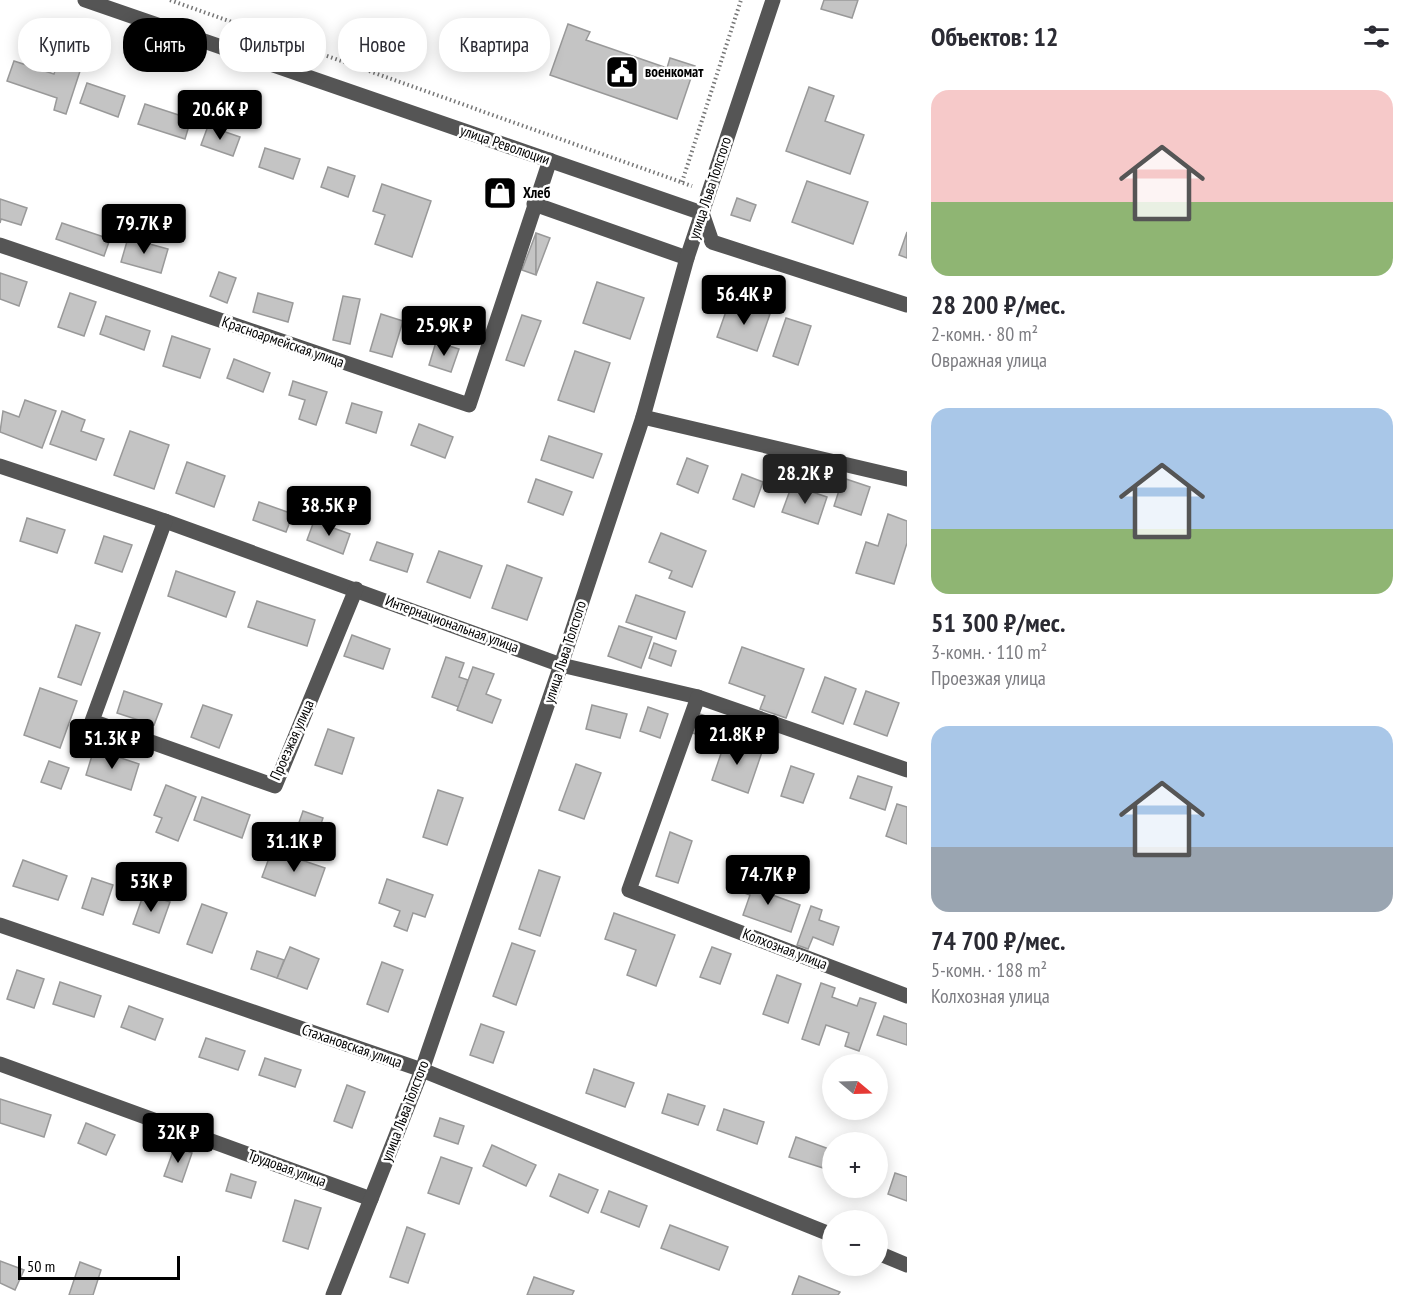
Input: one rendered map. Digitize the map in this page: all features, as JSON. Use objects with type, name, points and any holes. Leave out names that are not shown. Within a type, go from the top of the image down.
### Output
[{"type":"street","name":"улица Революции","points":[[85,0],[702,213]]},
{"type":"street","name":"улица Льва Толстого","points":[[333,1295],[422,1070],[561,665],[643,417],[687,258],[773,0]]},
{"type":"street","points":[[550,160],[534,204],[687,258]]},
{"type":"street","name":"Красноармейская улица","points":[[0,245],[469,405],[534,204]]},
{"type":"street","points":[[702,213],[712,242],[907,305]]},
{"type":"street","points":[[643,417],[907,479]]},
{"type":"street","name":"Интернациональная улица","points":[[0,466],[165,521],[561,665],[698,698],[907,770]]},
{"type":"street","name":"Проезжая улица","points":[[165,521],[93,721],[275,786],[356,589]]},
{"type":"street","name":"Колхозная улица","points":[[698,698],[629,890],[907,996]]},
{"type":"street","name":"Стахановская улица","points":[[0,926],[422,1070],[822,1231]]},
{"type":"street","name":"Трудовая улица","points":[[0,1065],[371,1199]]},
{"type":"street","points":[[888,1257],[907,1265]]},
{"type":"path","points":[[170,0],[709,192]]},
{"type":"path","points":[[682,183],[741,0]]},
{"type":"building","points":[[824,0],[858,0],[852,18],[821,9]]},
{"type":"building","name":"военкомат","points":[[568,24],[590,32],[586,40],[667,68],[670,58],[695,66],[677,119],[550,75]]},
{"type":"building","points":[[14,61],[18,62],[18,72],[54,74],[55,72],[80,72],[66,114],[54,110],[57,98],[7,81]]},
{"type":"building","points":[[87,83],[125,96],[118,117],[80,103]]},
{"type":"building","points":[[809,87],[834,96],[825,121],[864,135],[850,174],[786,151]]},
{"type":"building","points":[[145,104],[191,119],[185,139],[138,124]]},
{"type":"building","points":[[208,126],[240,137],[233,156],[201,145]]},
{"type":"building","points":[[265,148],[300,159],[293,179],[259,167]]},
{"type":"building","points":[[328,167],[355,176],[348,197],[321,187]]},
{"type":"building","points":[[807,181],[868,202],[853,244],[792,222]]},
{"type":"building","points":[[382,184],[431,201],[412,257],[375,244],[385,215],[373,211]]},
{"type":"building","points":[[737,198],[756,205],[750,221],[731,215]]},
{"type":"building","points":[[0,199],[27,208],[21,225],[1,219],[0,223]]},
{"type":"building","points":[[62,223],[110,239],[104,256],[56,239]]},
{"type":"building","points":[[907,232],[907,258],[899,255]]},
{"type":"building","points":[[536,233],[536,275],[522,270]]},
{"type":"building","points":[[536,233],[550,238],[536,275]]},
{"type":"building","points":[[128,238],[168,249],[161,273],[121,262]]},
{"type":"building","points":[[219,272],[236,278],[227,303],[210,296]]},
{"type":"building","points":[[0,273],[27,282],[19,306],[0,299]]},
{"type":"building","points":[[597,282],[644,298],[630,339],[583,323]]},
{"type":"building","points":[[70,293],[96,302],[84,336],[58,327]]},
{"type":"building","points":[[258,293],[293,303],[288,322],[253,312]]},
{"type":"building","points":[[343,296],[360,299],[350,344],[333,340]]},
{"type":"building","points":[[730,300],[770,314],[757,351],[717,337]]},
{"type":"building","points":[[381,314],[403,321],[392,357],[370,351]]},
{"type":"building","points":[[522,315],[541,321],[524,366],[506,360]]},
{"type":"building","points":[[106,316],[150,331],[144,350],[100,334]]},
{"type":"building","points":[[786,318],[811,326],[798,365],[773,356]]},
{"type":"building","points":[[172,336],[210,349],[200,378],[163,366]]},
{"type":"building","points":[[436,342],[459,349],[451,372],[429,365]]},
{"type":"building","points":[[575,351],[610,363],[594,412],[558,400]]},
{"type":"building","points":[[234,359],[270,373],[263,392],[227,378]]},
{"type":"building","points":[[293,381],[327,392],[316,425],[299,419],[305,400],[289,395]]},
{"type":"building","points":[[25,400],[56,411],[42,448],[0,432],[3,411],[19,417]]},
{"type":"building","points":[[352,403],[382,412],[376,433],[346,423]]},
{"type":"building","points":[[62,411],[85,420],[81,431],[104,439],[96,460],[50,444]]},
{"type":"building","points":[[419,424],[453,437],[445,458],[411,445]]},
{"type":"building","points":[[130,431],[169,445],[154,489],[114,475]]},
{"type":"building","points":[[549,436],[602,454],[593,478],[541,460]]},
{"type":"building","points":[[687,458],[708,466],[698,493],[677,484]]},
{"type":"building","points":[[187,462],[225,476],[214,507],[176,493]]},
{"type":"building","points":[[742,474],[763,482],[754,507],[733,499]]},
{"type":"building","points":[[843,478],[870,487],[861,515],[834,506]]},
{"type":"building","points":[[536,479],[572,492],[563,515],[528,502]]},
{"type":"building","points":[[792,485],[827,497],[818,524],[782,512]]},
{"type":"building","points":[[259,502],[293,514],[286,532],[253,520]]},
{"type":"building","points":[[888,514],[907,521],[907,543],[894,584],[856,573],[866,542],[878,546]]},
{"type":"building","points":[[27,518],[65,530],[57,553],[20,541]]},
{"type":"building","points":[[314,521],[350,534],[343,554],[307,540]]},
{"type":"building","points":[[661,533],[706,551],[692,587],[669,578],[672,571],[649,562]]},
{"type":"building","points":[[104,536],[132,545],[122,572],[95,563]]},
{"type":"building","points":[[377,542],[413,554],[407,572],[370,560]]},
{"type":"building","points":[[439,551],[482,566],[470,598],[427,582]]},
{"type":"building","points":[[507,565],[542,578],[527,620],[492,608]]},
{"type":"building","points":[[176,571],[235,592],[226,617],[168,596]]},
{"type":"building","points":[[636,595],[685,612],[676,639],[626,622]]},
{"type":"building","points":[[257,601],[315,620],[307,646],[248,627]]},
{"type":"building","points":[[76,625],[100,633],[81,685],[58,677]]},
{"type":"building","points":[[619,626],[652,637],[641,668],[608,656]]},
{"type":"building","points":[[352,635],[390,649],[383,669],[344,656]]},
{"type":"building","points":[[654,643],[676,651],[671,666],[649,658]]},
{"type":"building","points":[[742,647],[804,669],[786,718],[760,709],[765,696],[729,683]]},
{"type":"building","points":[[446,657],[464,663],[459,677],[468,680],[459,707],[432,697]]},
{"type":"building","points":[[473,667],[494,674],[486,694],[501,700],[492,723],[457,710]]},
{"type":"building","points":[[825,677],[856,689],[843,724],[812,712]]},
{"type":"building","points":[[40,688],[77,701],[60,748],[24,735]]},
{"type":"building","points":[[124,691],[162,704],[154,725],[117,713]]},
{"type":"building","points":[[866,691],[899,703],[887,736],[854,724]]},
{"type":"building","points":[[203,705],[232,715],[219,748],[191,737]]},
{"type":"building","points":[[592,705],[627,714],[620,738],[586,729]]},
{"type":"building","points":[[648,707],[668,714],[660,738],[640,731]]},
{"type":"building","points":[[697,713],[714,719],[707,738],[690,732]]},
{"type":"building","points":[[328,729],[354,738],[342,774],[315,765]]},
{"type":"building","points":[[726,739],[762,752],[748,793],[712,780]]},
{"type":"building","points":[[94,749],[139,764],[131,790],[86,775]]},
{"type":"building","points":[[49,761],[69,768],[61,789],[41,782]]},
{"type":"building","points":[[576,764],[601,773],[584,819],[559,810]]},
{"type":"building","points":[[791,766],[814,774],[803,803],[781,796]]},
{"type":"building","points":[[858,776],[892,787],[885,810],[850,798]]},
{"type":"building","points":[[166,785],[196,797],[178,841],[156,832],[162,818],[154,815]]},
{"type":"building","points":[[438,790],[463,798],[447,845],[423,837]]},
{"type":"building","points":[[202,797],[250,815],[242,838],[194,820]]},
{"type":"building","points":[[897,804],[907,807],[907,844],[886,836]]},
{"type":"building","points":[[303,811],[323,818],[315,841],[295,834]]},
{"type":"building","points":[[670,832],[692,841],[678,883],[656,876]]},
{"type":"building","points":[[272,850],[325,868],[315,896],[262,877]]},
{"type":"building","points":[[23,860],[67,876],[58,900],[13,886]]},
{"type":"building","points":[[539,870],[560,877],[540,936],[519,929]]},
{"type":"building","points":[[744,877],[767,885],[764,892],[800,905],[791,932],[743,915],[750,895],[739,891]]},
{"type":"building","points":[[92,878],[113,885],[103,915],[82,908]]},
{"type":"building","points":[[387,879],[433,895],[425,917],[413,913],[407,931],[394,926],[400,911],[379,903]]},
{"type":"building","points":[[144,893],[170,902],[159,933],[133,924]]},
{"type":"building","points":[[202,904],[227,913],[212,953],[187,944]]},
{"type":"building","points":[[811,906],[822,910],[819,920],[839,927],[833,945],[813,937],[808,949],[797,945]]},
{"type":"building","points":[[614,913],[675,935],[656,986],[627,975],[636,950],[605,939]]},
{"type":"building","points":[[512,943],[535,951],[516,1005],[493,996]]},
{"type":"building","points":[[290,947],[319,959],[307,989],[277,978]]},
{"type":"building","points":[[712,947],[731,954],[720,984],[700,977]]},
{"type":"building","points":[[257,951],[284,960],[277,978],[251,969]]},
{"type":"building","points":[[382,962],[403,970],[388,1012],[367,1004]]},
{"type":"building","points":[[17,970],[44,979],[34,1008],[7,999]]},
{"type":"building","points":[[777,975],[801,984],[788,1023],[763,1014]]},
{"type":"building","points":[[60,982],[101,996],[94,1017],[53,1004]]},
{"type":"building","points":[[821,983],[835,988],[832,997],[857,1006],[860,998],[876,1003],[859,1051],[845,1046],[849,1033],[826,1025],[819,1045],[802,1039]]},
{"type":"building","points":[[129,1006],[163,1019],[155,1040],[121,1027]]},
{"type":"building","points":[[884,1016],[907,1024],[907,1045],[877,1035]]},
{"type":"building","points":[[481,1024],[504,1032],[493,1063],[470,1055]]},
{"type":"building","points":[[206,1038],[245,1051],[238,1070],[199,1057]]},
{"type":"building","points":[[265,1058],[301,1070],[295,1087],[259,1075]]},
{"type":"building","points":[[594,1069],[634,1083],[625,1107],[586,1093]]},
{"type":"building","points":[[347,1085],[365,1092],[352,1128],[334,1121]]},
{"type":"building","points":[[668,1094],[705,1106],[698,1125],[662,1113]]},
{"type":"building","points":[[0,1099],[51,1115],[44,1137],[0,1123]]},
{"type":"building","points":[[724,1109],[764,1122],[757,1144],[717,1130]]},
{"type":"building","points":[[440,1118],[464,1126],[458,1144],[434,1136]]},
{"type":"building","points":[[86,1123],[115,1135],[106,1155],[78,1143]]},
{"type":"building","points":[[796,1137],[822,1146],[822,1168],[789,1157]]},
{"type":"building","points":[[492,1145],[536,1165],[526,1186],[483,1166]]},
{"type":"building","points":[[175,1146],[192,1153],[182,1182],[164,1176]]},
{"type":"building","points":[[441,1157],[472,1168],[459,1204],[428,1193]]},
{"type":"building","points":[[895,1173],[907,1177],[907,1201],[888,1194]]},
{"type":"building","points":[[231,1174],[256,1182],[251,1198],[226,1191]]},
{"type":"building","points":[[559,1174],[598,1190],[588,1213],[550,1196]]},
{"type":"building","points":[[609,1191],[647,1206],[639,1227],[601,1212]]},
{"type":"building","points":[[295,1200],[321,1208],[308,1249],[283,1241]]},
{"type":"building","points":[[670,1225],[728,1247],[719,1270],[661,1248]]},
{"type":"building","points":[[407,1227],[425,1234],[408,1283],[390,1277]]},
{"type":"building","points":[[0,1261],[24,1270],[15,1290],[0,1283]]},
{"type":"building","points":[[80,1262],[101,1270],[93,1295],[69,1295]]},
{"type":"building","points":[[799,1276],[840,1292],[838,1295],[792,1295]]},
{"type":"building","points":[[534,1277],[574,1291],[572,1295],[527,1295]]},
{"type":"place","name":"военкомат","points":[[622,72]]},
{"type":"place","name":"Хлеб","points":[[500,193]]}]
